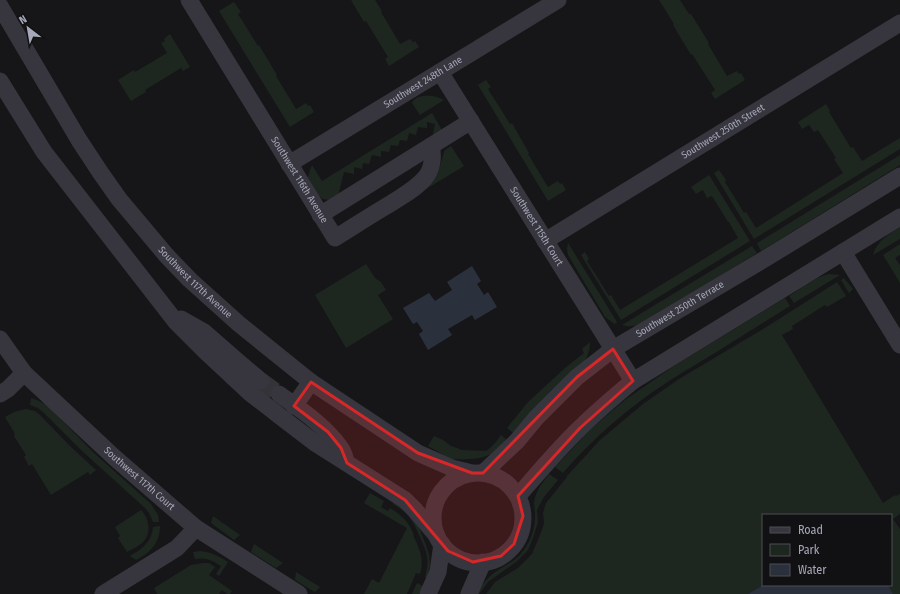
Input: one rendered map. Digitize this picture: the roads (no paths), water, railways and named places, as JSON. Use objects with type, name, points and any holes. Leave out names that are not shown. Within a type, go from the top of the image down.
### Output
[{"type":"street","name":"Southwest 116th Avenue","points":[[189,0],[334,238],[412,190],[425,178],[430,169],[432,160],[433,153],[431,146]]},
{"type":"street","name":"Southwest 248th Lane","points":[[289,164],[558,0]]},
{"type":"street","name":"Southwest 117th Avenue","points":[[0,6],[79,140],[119,200],[166,255],[190,280],[239,324],[311,382],[418,453],[452,468],[478,473]]},
{"type":"street","name":"Southwest 250th Street","points":[[545,241],[900,23]]},
{"type":"street","name":"Southwest 115th Court","points":[[440,72],[633,381]]},
{"type":"street","points":[[0,81],[44,152],[176,322],[250,393],[315,443],[410,504],[439,540],[448,551],[460,558],[473,562],[492,560],[508,551],[519,536],[523,516],[522,506],[518,496],[511,487],[494,475],[478,473],[462,476],[452,481],[444,488],[434,507],[434,527],[439,540],[438,572],[428,594]]},
{"type":"street","points":[[320,215],[471,121]]},
{"type":"street","name":"Southwest 250th Terrace","points":[[478,473],[517,441],[536,418],[577,377],[613,349],[763,260],[900,176]]},
{"type":"street","points":[[518,496],[545,464],[580,428],[604,405],[633,381],[900,217]]},
{"type":"street","points":[[843,252],[900,345]]},
{"type":"street","points":[[168,313],[204,332],[261,381]]},
{"type":"street","name":"Southwest 117th Court","points":[[0,339],[24,373],[116,458],[196,528],[299,594]]},
{"type":"street","points":[[0,394],[8,389],[24,373]]},
{"type":"street","points":[[294,406],[311,382]]},
{"type":"street","points":[[278,394],[317,422],[328,432],[341,448],[347,463]]},
{"type":"street","points":[[103,594],[177,548],[196,528]]},
{"type":"street","points":[[469,594],[483,562]]},
{"type":"water","points":[[472,266],[481,281],[477,284],[484,295],[488,292],[497,307],[475,320],[472,315],[448,329],[452,335],[428,350],[419,334],[423,331],[417,322],[413,324],[403,308],[429,293],[435,301],[452,290],[447,282]]},
{"type":"water","points":[[762,586],[889,586],[893,594],[748,594]]},
{"type":"tunnel","points":[[261,381],[279,394]]}]
